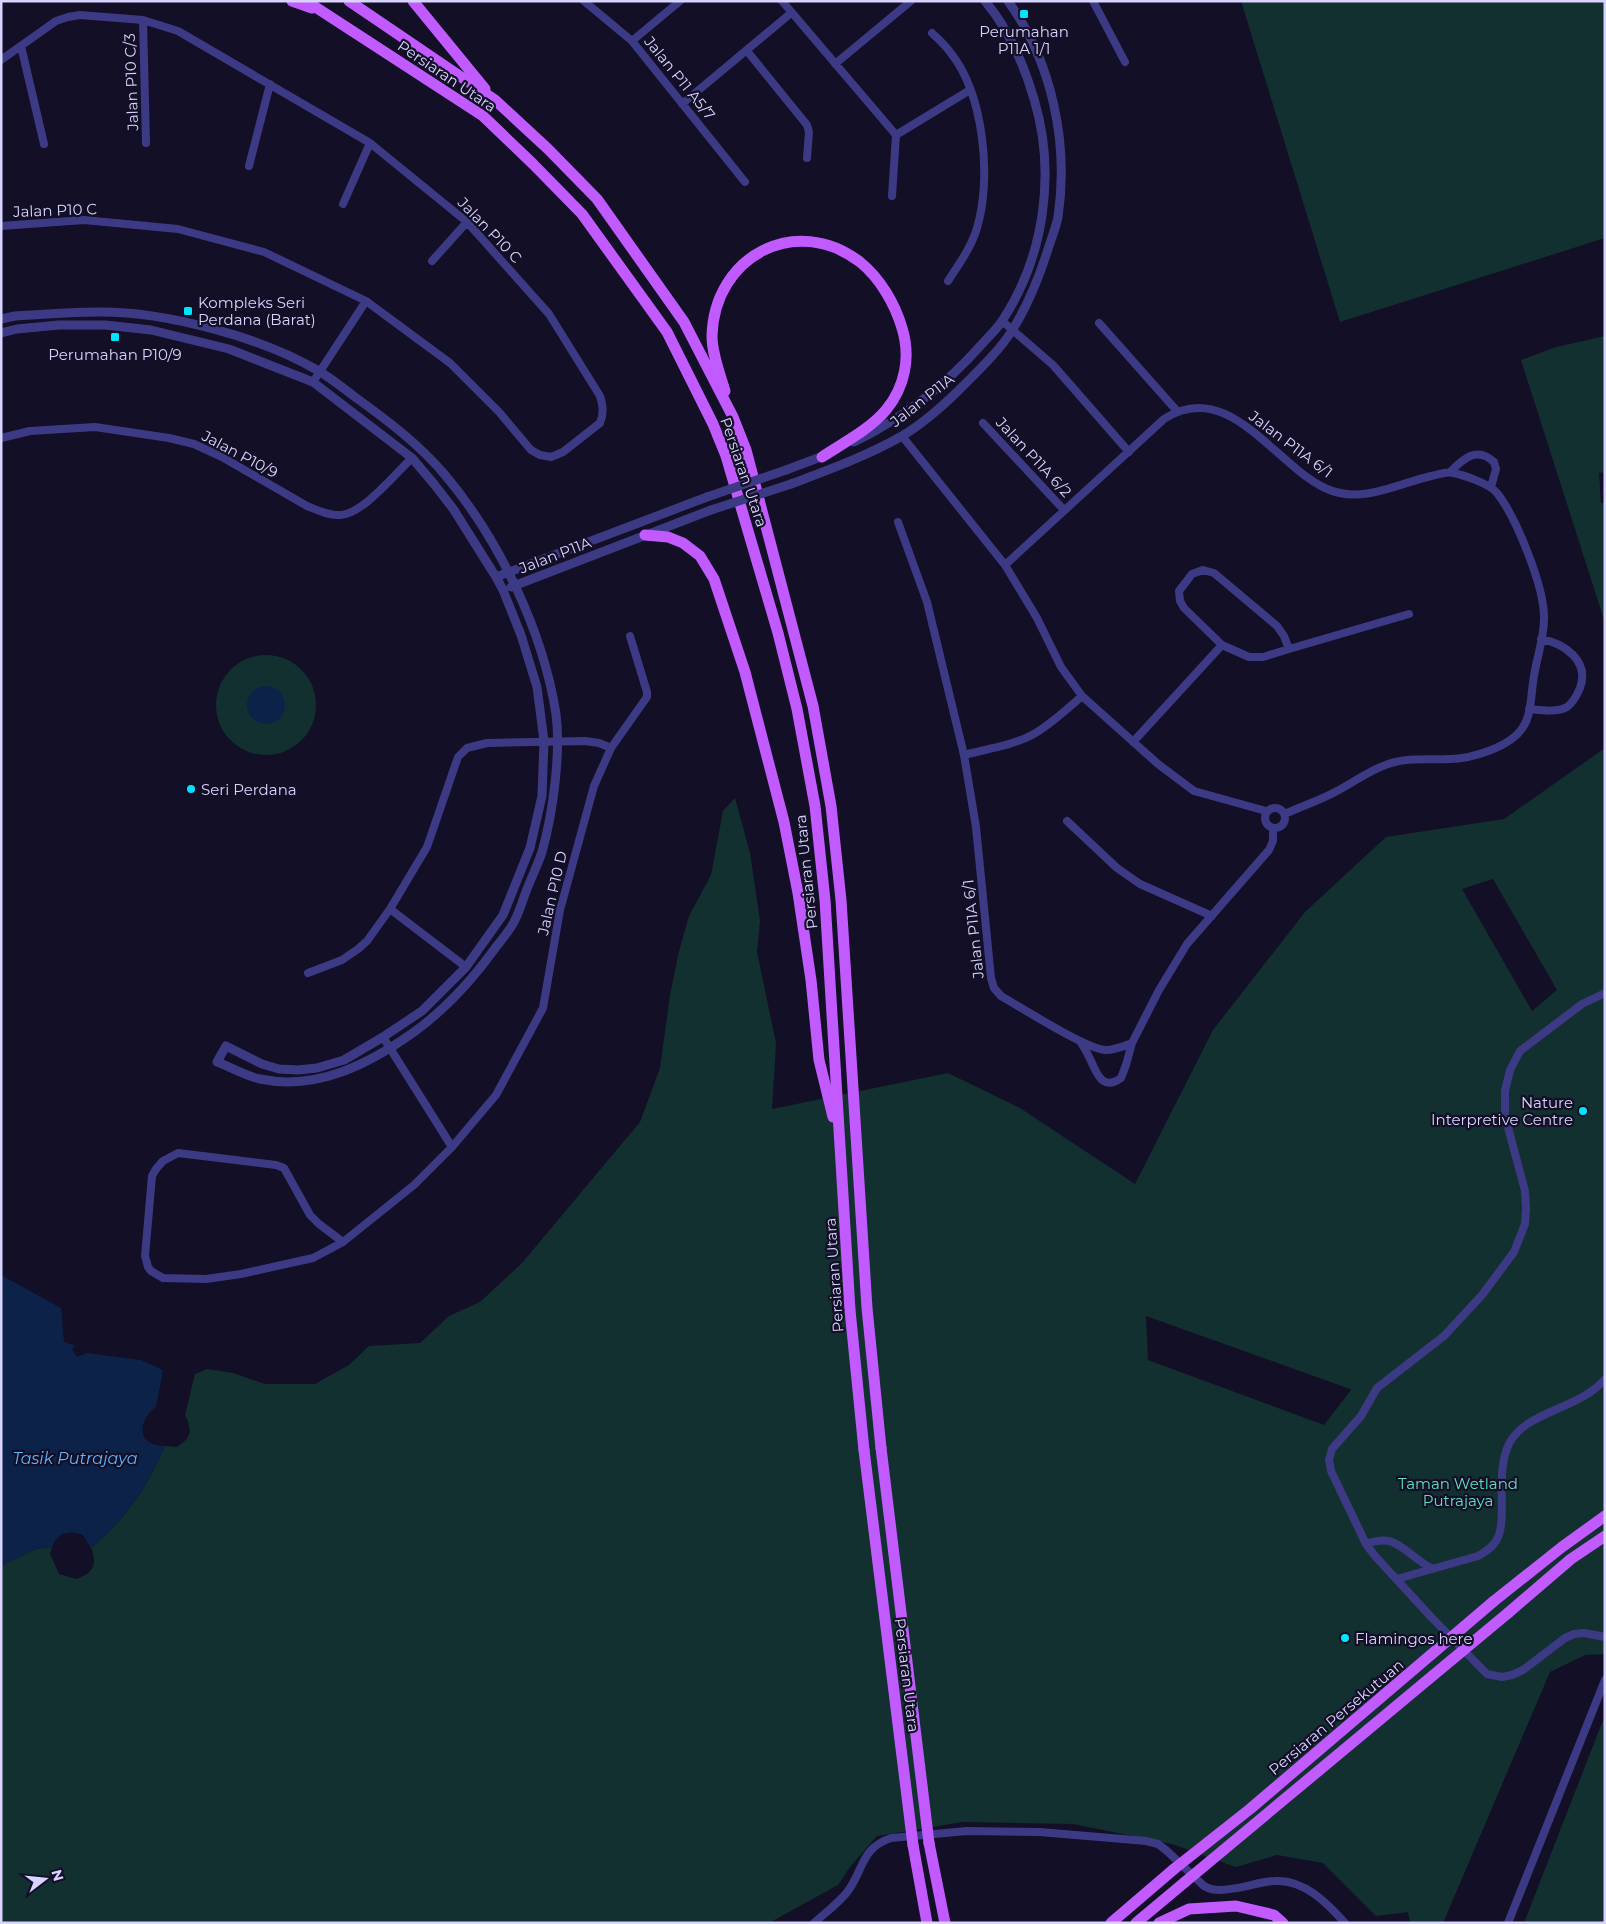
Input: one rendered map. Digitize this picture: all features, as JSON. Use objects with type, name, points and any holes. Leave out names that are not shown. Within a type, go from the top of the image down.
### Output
[{"type":"main road","points":[[292,1],[328,14]]},
{"type":"main road","name":"Persiaran Utara","points":[[306,1],[483,116],[534,164],[582,214],[667,332],[713,424],[726,456],[778,633],[797,709],[815,806],[826,900],[850,1310],[864,1450],[913,1845],[927,1923]]},
{"type":"main road","name":"Persiaran Utara","points":[[349,1],[495,100],[548,149],[597,199],[684,322],[733,418],[746,450],[813,706],[831,806],[841,900],[867,1308],[881,1448],[929,1843],[945,1923]]},
{"type":"main road","points":[[413,1],[495,100]]},
{"type":"main road","points":[[733,418],[712,338],[714,317],[727,283],[734,271],[749,258],[774,246],[802,242],[818,243],[833,247],[860,262],[871,272],[881,286],[900,320],[905,338],[906,354],[904,373],[899,391],[886,410],[869,426],[822,457]]},
{"type":"main road","points":[[645,535],[668,537],[683,543],[700,556],[714,579],[745,672],[784,822],[798,894],[811,980],[819,1060],[840,1146]]},
{"type":"main road","name":"Persiaran Persekutuan","points":[[1111,1923],[1250,1810],[1494,1601],[1562,1547],[1605,1516]]},
{"type":"main road","name":"Persiaran Persekutuan","points":[[1136,1923],[1571,1559],[1605,1536]]},
{"type":"main road","points":[[1159,1923],[1189,1908],[1236,1906],[1274,1915],[1283,1923]]},
{"type":"street","name":"Jalan P11 A5/7","points":[[584,1],[632,41],[745,182]]},
{"type":"street","points":[[632,41],[680,1]]},
{"type":"street","points":[[782,1],[896,135],[892,196]]},
{"type":"street","points":[[835,64],[911,1]]},
{"type":"street","name":"Jalan P11A","points":[[496,577],[706,497],[822,457],[872,432],[918,404],[973,354],[1002,321],[1026,275],[1043,218],[1045,153],[1038,113],[1028,78],[1001,23],[984,1]]},
{"type":"street","name":"Jalan P11A","points":[[503,590],[711,510],[826,471],[902,436],[953,396],[985,365],[1012,330],[1038,280],[1057,219],[1061,182],[1061,152],[1055,110],[1045,74],[1028,32],[1008,1]]},
{"type":"street","points":[[1093,1],[1125,62]]},
{"type":"street","points":[[682,104],[791,13]]},
{"type":"street","name":"Jalan P10 C","points":[[1,60],[56,21],[68,17],[80,15],[143,20],[178,31],[370,143],[467,222],[549,314],[600,396],[603,407],[600,423],[563,452],[551,456],[540,455],[531,450],[499,412],[450,363],[366,301],[264,252],[178,229],[84,220],[1,226]]},
{"type":"street","name":"Jalan P10 C/3","points":[[143,20],[146,143]]},
{"type":"street","points":[[932,33],[951,53],[964,76],[975,101],[983,142],[984,185],[978,228],[968,251],[948,281]]},
{"type":"street","points":[[21,46],[44,144]]},
{"type":"street","points":[[747,51],[807,125],[809,132],[807,158]]},
{"type":"street","points":[[249,166],[270,84]]},
{"type":"street","points":[[896,135],[970,90]]},
{"type":"street","points":[[343,204],[370,143]]},
{"type":"street","points":[[432,261],[467,222]]},
{"type":"street","points":[[312,382],[366,301]]},
{"type":"street","points":[[1,319],[15,316],[86,312],[151,316],[233,335],[277,350],[319,371],[382,416],[421,450],[465,502],[510,572],[543,660],[556,712],[558,740],[553,799],[542,851],[515,921],[475,976],[428,1021],[390,1049],[350,1070],[319,1079],[300,1082],[258,1078],[217,1062],[226,1046],[262,1064],[279,1069],[317,1068],[344,1060],[383,1038],[422,1011],[466,967],[503,915],[530,848],[542,796],[544,741],[537,687],[521,635],[503,590],[454,510],[412,458],[312,382],[229,349],[151,330],[105,325],[59,325],[17,329],[1,333]]},
{"type":"street","points":[[1002,321],[1053,365],[1129,452]]},
{"type":"street","points":[[1099,323],[1177,411]]},
{"type":"street","name":"Jalan P11A 6/1","points":[[1005,565],[1164,419],[1177,411],[1199,408],[1218,410],[1248,427],[1309,478],[1337,494],[1372,493],[1421,478],[1450,472]]},
{"type":"street","name":"Jalan P11A 6/2","points":[[983,422],[1064,510]]},
{"type":"street","name":"Jalan P10/9","points":[[1,438],[30,431],[95,427],[178,440],[194,444],[222,457],[307,506],[339,516],[359,509],[412,458]]},
{"type":"street","points":[[902,436],[1005,565],[1037,618],[1061,668],[1082,696],[1158,764],[1194,791],[1266,811]]},
{"type":"street","points":[[1285,814],[1336,791],[1389,763],[1418,758],[1452,760],[1480,753],[1505,745],[1524,726],[1529,709],[1544,619],[1540,586],[1526,549],[1497,493],[1491,487],[1450,472],[1462,460],[1473,454],[1482,455],[1494,462],[1496,469],[1491,487]]},
{"type":"street","name":"Jalan P11A 6/1","points":[[898,522],[927,602],[964,755],[976,827],[991,978],[994,988],[1001,996],[1079,1040],[1099,1049],[1108,1050],[1132,1043]]},
{"type":"street","points":[[1289,648],[1277,626],[1214,573],[1204,570],[1192,574],[1179,591],[1180,600],[1184,608],[1222,645],[1249,657],[1263,657],[1409,614]]},
{"type":"street","name":"Jalan P10 D","points":[[343,1242],[310,1215],[284,1168],[276,1165],[178,1152],[163,1161],[156,1168],[152,1176],[145,1256],[151,1271],[163,1278],[206,1279],[241,1274],[313,1258],[343,1242],[414,1185],[452,1147],[496,1095],[543,1008],[560,910],[594,786],[612,748],[647,697],[630,636]]},
{"type":"street","points":[[1529,709],[1546,711],[1567,707],[1578,694],[1582,682],[1582,670],[1568,649],[1553,641],[1541,639]]},
{"type":"street","points":[[1133,742],[1222,645]]},
{"type":"street","points":[[964,755],[1010,743],[1030,735],[1049,724],[1082,696]]},
{"type":"street","points":[[308,973],[342,960],[358,949],[367,941],[390,909],[427,847],[458,757],[467,748],[487,742],[558,740],[599,743],[612,748]]},
{"type":"street","points":[[1273,807],[1280,808],[1285,814],[1285,822],[1280,827],[1273,829],[1266,825],[1264,818],[1266,811],[1273,807]]},
{"type":"street","points":[[1067,821],[1117,868],[1140,884],[1212,916]]},
{"type":"street","points":[[1079,1040],[1089,1055],[1097,1075],[1104,1082],[1115,1082],[1120,1078],[1132,1043],[1187,944],[1268,850],[1273,841],[1273,829]]},
{"type":"street","points":[[390,909],[466,967]]},
{"type":"street","points":[[1605,993],[1582,1004],[1520,1051],[1510,1070],[1505,1091],[1505,1116],[1525,1192],[1526,1209],[1525,1224],[1514,1252],[1482,1296],[1444,1336],[1378,1388],[1361,1416],[1332,1449],[1329,1460],[1331,1471],[1366,1544],[1374,1556],[1487,1674],[1507,1676],[1523,1670],[1565,1638],[1584,1633],[1605,1637]]},
{"type":"street","points":[[383,1038],[452,1147]]},
{"type":"street","points":[[1397,1580],[1478,1556],[1495,1543],[1499,1536],[1500,1528],[1501,1472],[1504,1454],[1510,1442],[1517,1432],[1535,1419],[1579,1400],[1596,1389],[1605,1379]]},
{"type":"street","points":[[1366,1544],[1378,1540],[1387,1540],[1399,1545],[1416,1559],[1433,1569]]},
{"type":"street","points":[[1508,1923],[1605,1680]]},
{"type":"street","points":[[814,1923],[848,1891],[866,1855],[882,1841],[891,1838],[967,1831],[1040,1832],[1146,1841],[1158,1844],[1204,1886],[1211,1890],[1234,1889],[1274,1881],[1297,1884],[1312,1892],[1331,1907],[1345,1923]]},
{"type":"green space","points":[[1241,1],[1605,1],[1605,238],[1340,322]]},
{"type":"green space","points":[[1605,336],[1605,472],[1599,473],[1601,503],[1605,503],[1605,623],[1521,360],[1556,347]]},
{"type":"green space","points":[[266,655],[285,659],[301,670],[312,686],[316,705],[312,724],[301,740],[285,751],[266,755],[247,751],[231,740],[220,724],[216,705],[220,686],[231,670],[247,659]]},
{"type":"green space","name":"Taman Wetland Putrajaya","points":[[1605,748],[1605,1654],[1585,1655],[1550,1672],[1443,1923],[1410,1923],[1408,1912],[1376,1916],[1323,1863],[1277,1855],[1236,1867],[1172,1844],[1073,1824],[963,1822],[877,1836],[850,1867],[838,1885],[769,1923],[1,1923],[1,1566],[36,1549],[52,1547],[50,1554],[59,1574],[76,1579],[90,1571],[94,1564],[91,1548],[125,1514],[143,1490],[165,1446],[177,1447],[187,1439],[190,1432],[185,1415],[195,1374],[207,1369],[233,1373],[265,1384],[315,1384],[349,1365],[369,1346],[420,1343],[449,1316],[480,1302],[522,1263],[640,1122],[660,1068],[670,995],[679,951],[689,916],[711,875],[723,811],[735,798],[750,853],[760,921],[757,952],[776,1043],[772,1109],[948,1073],[1020,1108],[1135,1184],[1213,1030],[1305,912],[1386,837],[1504,819]],"holes":[[[1493,879],[1557,990],[1532,1011],[1462,889]],[[1146,1316],[1350,1389],[1351,1390],[1324,1425],[1148,1360]]]},
{"type":"green space","points":[[1605,1715],[1605,1923],[1524,1923]]},
{"type":"water","points":[[266,686],[273,687],[279,692],[284,698],[284,712],[279,718],[273,723],[266,724],[259,723],[253,718],[248,712],[247,705],[248,698],[253,692],[259,687]]},
{"type":"water","name":"Tasik Putrajaya","points":[[1,1275],[61,1308],[64,1342],[76,1346],[72,1349],[77,1357],[87,1353],[141,1360],[163,1370],[156,1407],[145,1420],[142,1431],[147,1440],[153,1444],[165,1446],[143,1490],[125,1514],[91,1548],[83,1535],[69,1533],[57,1538],[52,1547],[36,1549],[1,1566]]},
{"type":"place","name":"Perumahan P11A 1/1","points":[[1024,14]]},
{"type":"place","name":"Kompleks Seri Perdana (Barat)","points":[[188,311]]},
{"type":"place","name":"Perumahan P10/9","points":[[115,337]]},
{"type":"place","name":"Seri Perdana","points":[[191,789]]},
{"type":"place","name":"Nature Interpretive Centre","points":[[1583,1111]]},
{"type":"place","name":"Flamingos here","points":[[1345,1638]]}]
